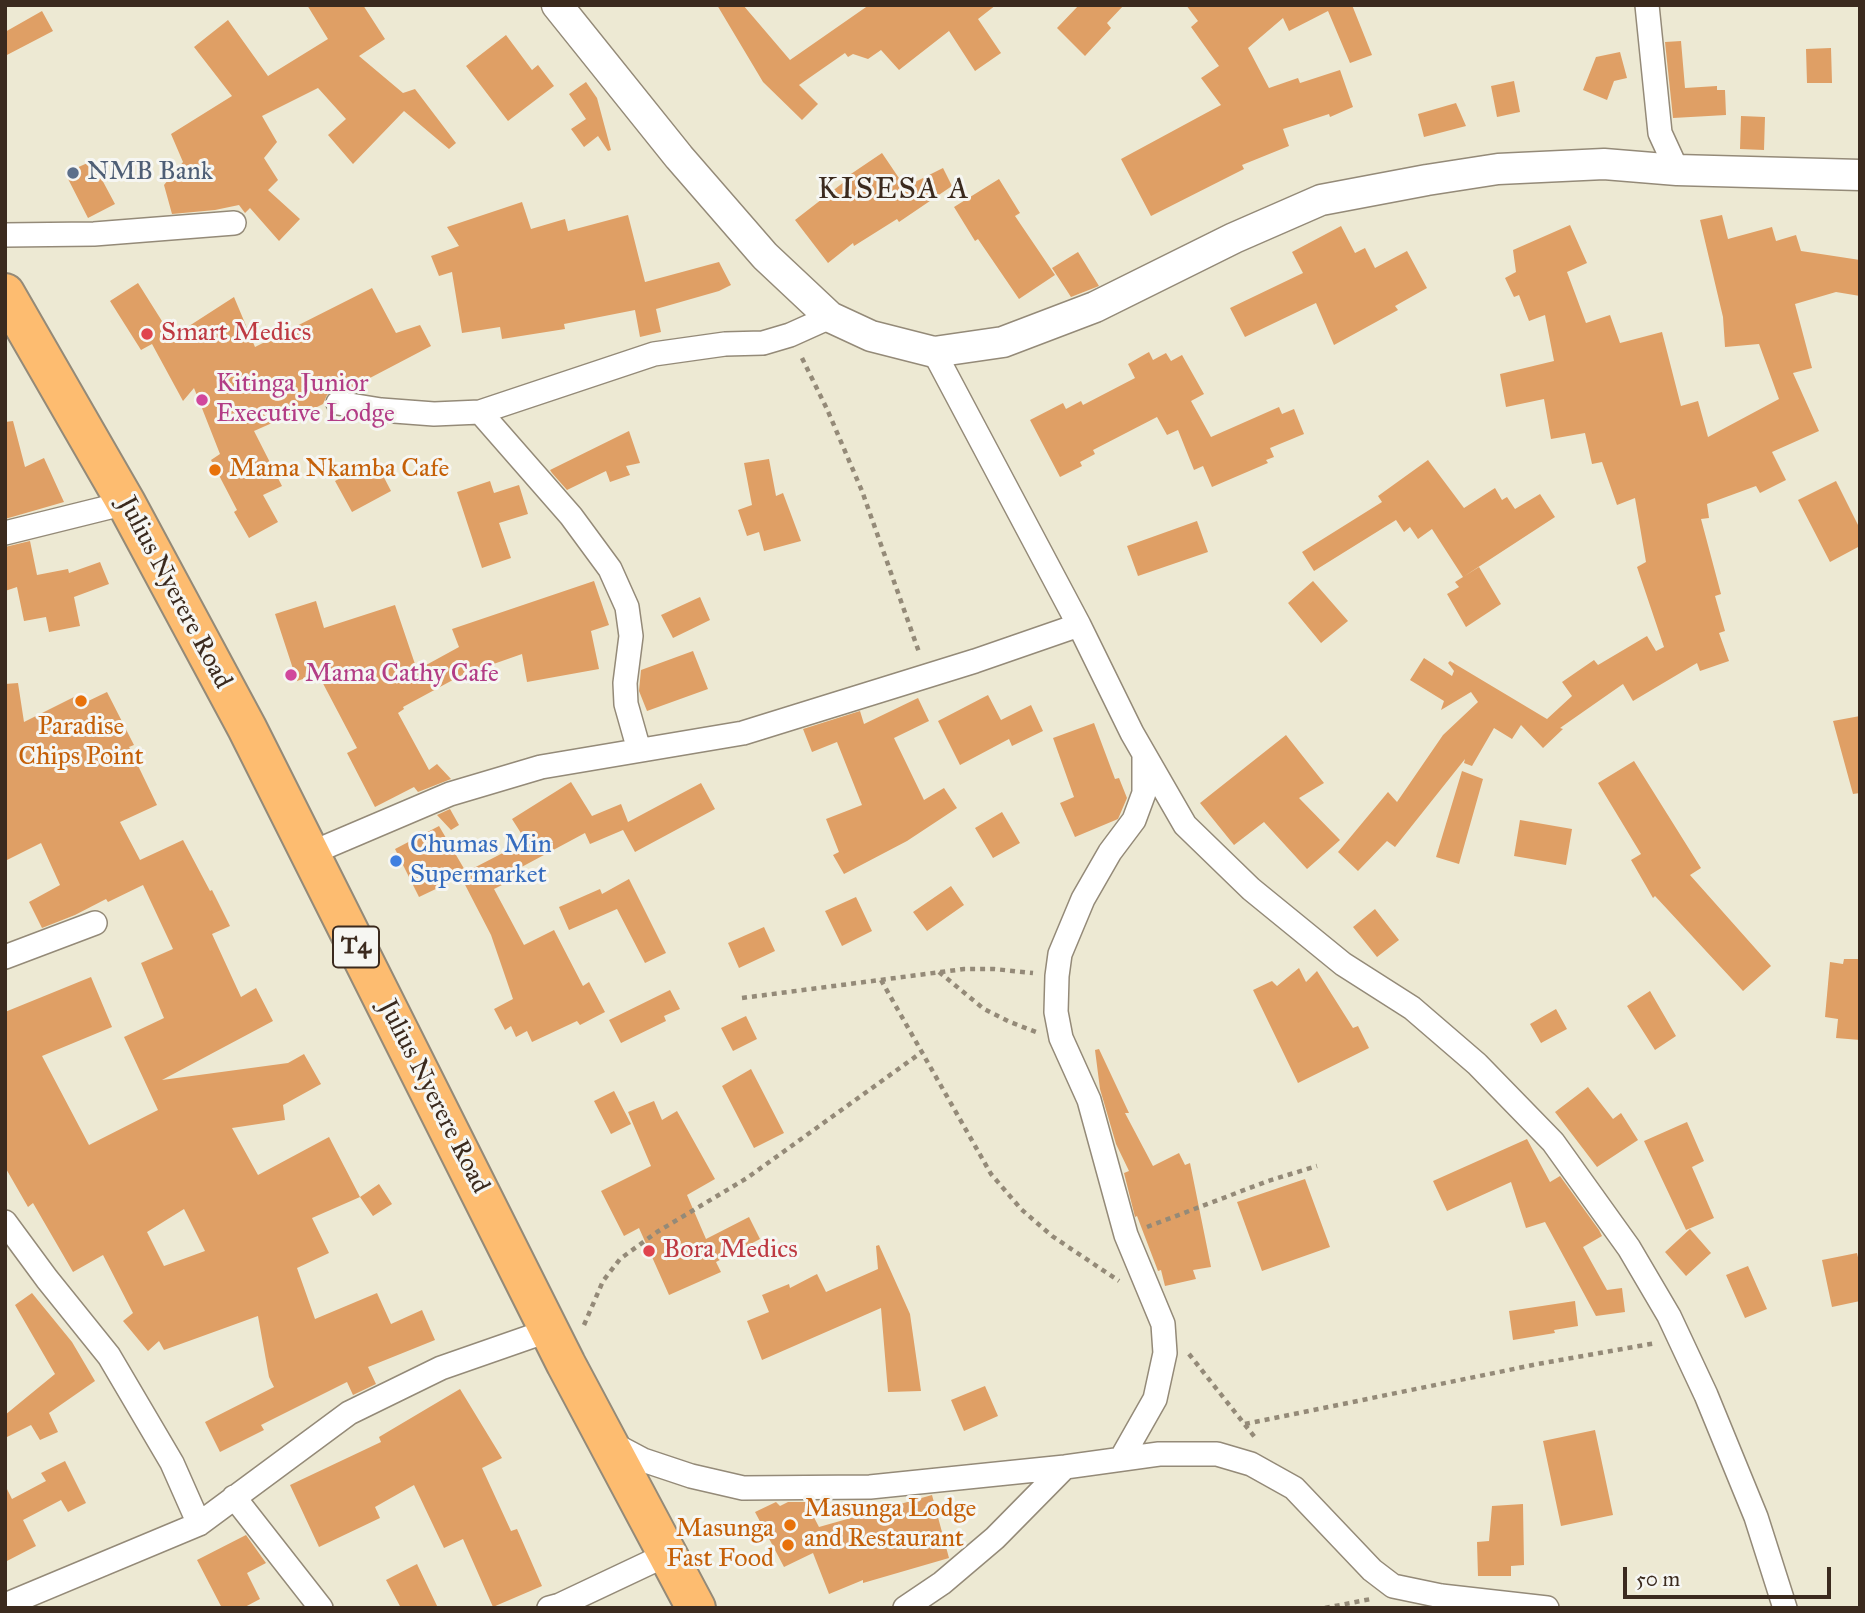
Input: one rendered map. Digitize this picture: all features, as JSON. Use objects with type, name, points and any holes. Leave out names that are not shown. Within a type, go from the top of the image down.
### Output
[{"type":"highway","name":"Julius Nyerere Road","points":[[5,293],[126,503],[247,728],[566,1364],[696,1608]]},
{"type":"street","points":[[557,5],[713,197],[765,256],[830,317],[871,336],[934,352],[1003,342],[1095,307],[1234,238],[1321,200],[1498,169],[1604,164],[1677,170],[1860,175]]},
{"type":"street","points":[[1647,5],[1660,133],[1677,170]]},
{"type":"street","points":[[5,235],[94,233],[234,223]]},
{"type":"street","points":[[338,403],[434,414],[480,412],[654,354],[706,346],[763,343],[790,335],[830,317]]},
{"type":"street","points":[[934,352],[1079,625],[1144,754],[1185,825],[1251,889],[1343,964],[1412,1008],[1477,1064],[1553,1142],[1629,1248],[1669,1316],[1706,1395],[1755,1517],[1785,1608]]},
{"type":"street","points":[[480,412],[571,516],[610,569],[627,607],[631,636],[625,683],[626,704],[639,750]]},
{"type":"street","points":[[5,533],[126,503]]},
{"type":"street","points":[[309,854],[450,794],[541,767],[743,733],[929,676],[1079,625]]},
{"type":"street","points":[[1121,1459],[1155,1399],[1165,1353],[1163,1324],[1126,1235],[1089,1100],[1061,1038],[1056,1012],[1057,976],[1060,954],[1083,899],[1110,852],[1134,820],[1144,793],[1144,754]]},
{"type":"street","points":[[5,957],[96,923]]},
{"type":"street","points":[[5,1222],[109,1356],[172,1463],[199,1524]]},
{"type":"street","points":[[5,1605],[199,1524],[349,1413],[441,1368],[551,1330]]},
{"type":"street","points":[[608,1442],[655,1464],[691,1476],[743,1488],[870,1487],[1065,1467],[1158,1454],[1217,1454],[1251,1464],[1294,1489],[1372,1570],[1393,1586],[1441,1596],[1547,1608]]},
{"type":"street","points":[[905,1608],[942,1583],[995,1538],[1065,1467]]},
{"type":"street","points":[[234,1497],[321,1608]]},
{"type":"street","points":[[549,1608],[668,1554]]},
{"type":"street","points":[[1393,1586],[1403,1608]]},
{"type":"path","points":[[790,335],[827,409],[862,492],[929,676]]},
{"type":"path","points":[[741,998],[939,972],[994,969],[1057,976]]},
{"type":"path","points":[[939,972],[959,990],[993,1013],[1033,1032],[1061,1038]]},
{"type":"path","points":[[881,980],[992,1174],[1021,1209],[1052,1236],[1103,1272],[1153,1301]]},
{"type":"path","points":[[566,1364],[603,1282],[620,1259],[657,1232],[747,1178],[922,1052]]},
{"type":"path","points":[[1126,1235],[1268,1181],[1317,1167]]},
{"type":"path","points":[[1163,1324],[1261,1446]]},
{"type":"path","points":[[1245,1424],[1538,1364],[1680,1339]]},
{"type":"path","points":[[1325,1608],[1369,1600],[1393,1586]]},
{"type":"building","points":[[307,5],[363,5],[385,39],[359,56],[403,93],[415,89],[456,143],[449,149],[404,111],[353,164],[328,135],[346,119],[318,88],[262,116],[277,142],[264,158],[278,180],[268,190],[300,219],[279,241],[250,208],[245,213],[239,205],[172,214],[164,185],[183,162],[171,134],[232,96],[194,47],[228,20],[268,76],[328,39]]},
{"type":"building","points":[[717,5],[743,5],[790,60],[869,5],[996,5],[978,19],[1001,53],[975,71],[949,31],[899,70],[881,50],[868,59],[853,54],[848,57],[845,53],[799,85],[818,104],[802,120],[763,82]]},
{"type":"building","points":[[1079,5],[1124,5],[1107,23],[1111,28],[1085,56],[1057,28]]},
{"type":"building","points":[[1186,5],[1352,5],[1372,55],[1350,63],[1328,11],[1289,31],[1283,18],[1248,48],[1269,88],[1298,78],[1300,83],[1340,70],[1353,107],[1330,117],[1329,114],[1283,129],[1289,146],[1242,165],[1244,169],[1151,216],[1121,159],[1221,105],[1201,78],[1219,66],[1191,27],[1198,21]]},
{"type":"building","points":[[42,11],[53,31],[5,56],[5,32]]},
{"type":"building","points":[[506,35],[532,70],[538,65],[554,86],[508,121],[466,66]]},
{"type":"building","points":[[1681,41],[1685,88],[1717,86],[1717,90],[1725,90],[1726,115],[1673,118],[1665,42]]},
{"type":"building","points":[[1831,48],[1832,83],[1807,83],[1806,49]]},
{"type":"building","points":[[1620,52],[1627,78],[1614,81],[1607,100],[1583,90],[1596,57]]},
{"type":"building","points":[[1514,81],[1520,112],[1497,117],[1491,86]]},
{"type":"building","points":[[586,82],[597,98],[611,150],[608,151],[598,136],[584,147],[571,129],[586,119],[569,94]]},
{"type":"building","points":[[1456,103],[1466,126],[1424,137],[1418,114]]},
{"type":"building","points":[[1741,116],[1765,117],[1764,150],[1740,149]]},
{"type":"building","points":[[882,153],[905,187],[943,168],[952,186],[899,222],[897,219],[854,246],[853,243],[828,263],[795,220],[844,182],[842,180]]},
{"type":"building","points":[[92,161],[115,204],[88,218],[65,173]]},
{"type":"building","points":[[999,179],[1020,213],[1015,216],[1055,275],[1019,299],[978,239],[975,241],[954,207]]},
{"type":"building","points":[[522,202],[531,229],[565,219],[568,231],[628,215],[645,282],[719,262],[731,285],[656,309],[661,332],[640,337],[635,310],[564,324],[565,329],[502,339],[500,327],[462,333],[452,272],[439,276],[431,256],[459,246],[447,227]]},
{"type":"building","points":[[1722,215],[1728,239],[1772,227],[1776,241],[1796,235],[1801,251],[1860,260],[1860,296],[1836,292],[1795,304],[1812,368],[1793,373],[1819,431],[1772,452],[1786,480],[1760,493],[1756,486],[1707,504],[1709,518],[1701,519],[1721,594],[1715,596],[1725,631],[1719,633],[1729,661],[1700,671],[1697,663],[1633,701],[1623,684],[1560,728],[1563,729],[1543,748],[1521,725],[1512,739],[1494,728],[1472,766],[1464,763],[1465,759],[1395,847],[1387,841],[1358,871],[1338,852],[1388,792],[1397,802],[1443,735],[1478,702],[1471,692],[1441,710],[1444,701],[1410,680],[1424,658],[1452,676],[1454,671],[1448,663],[1450,661],[1547,719],[1572,696],[1562,682],[1594,660],[1598,665],[1647,636],[1656,651],[1664,647],[1637,567],[1646,562],[1635,498],[1617,505],[1602,462],[1592,464],[1585,433],[1551,439],[1544,399],[1506,407],[1500,374],[1554,361],[1545,315],[1529,321],[1519,295],[1514,297],[1505,278],[1516,272],[1513,250],[1570,225],[1587,263],[1567,272],[1586,323],[1610,315],[1620,343],[1662,332],[1681,406],[1698,401],[1708,437],[1779,399],[1759,344],[1725,347],[1723,317],[1700,220]]},
{"type":"building","points":[[1341,226],[1355,253],[1365,248],[1375,268],[1407,251],[1427,288],[1395,306],[1398,310],[1334,345],[1316,303],[1245,337],[1230,308],[1303,273],[1292,252]]},
{"type":"building","points":[[1078,252],[1099,286],[1071,297],[1052,268]]},
{"type":"building","points":[[138,283],[172,337],[234,297],[255,347],[372,288],[396,333],[420,325],[431,346],[347,390],[332,390],[323,404],[299,416],[297,412],[254,431],[282,486],[263,495],[278,522],[249,538],[211,460],[220,454],[194,388],[183,401],[152,344],[141,350],[110,301]]},
{"type":"building","points":[[1149,352],[1153,360],[1166,353],[1171,361],[1182,355],[1204,394],[1191,401],[1211,437],[1279,407],[1282,414],[1294,409],[1304,434],[1270,448],[1274,457],[1266,460],[1268,463],[1212,487],[1203,466],[1194,470],[1178,430],[1167,435],[1157,417],[1093,450],[1095,454],[1080,462],[1082,466],[1060,477],[1030,420],[1063,403],[1066,409],[1081,401],[1083,405],[1135,378],[1128,364]]},
{"type":"building","points":[[13,421],[25,467],[44,458],[64,502],[5,519],[5,422]]},
{"type":"building","points":[[629,431],[640,463],[626,466],[630,475],[610,482],[606,471],[567,490],[550,470]]},
{"type":"building","points":[[769,459],[776,496],[783,493],[801,541],[764,551],[759,532],[747,536],[738,510],[752,505],[744,463]]},
{"type":"building","points":[[375,460],[391,491],[352,512],[335,481]]},
{"type":"building","points":[[1428,460],[1464,508],[1495,488],[1502,500],[1507,497],[1515,509],[1540,494],[1555,517],[1463,577],[1432,529],[1418,539],[1410,527],[1404,532],[1396,520],[1314,571],[1302,552],[1382,502],[1378,496]]},
{"type":"building","points":[[490,481],[494,493],[519,485],[528,514],[499,523],[511,558],[482,568],[457,492]]},
{"type":"building","points":[[1836,481],[1860,529],[1860,546],[1830,562],[1798,500]]},
{"type":"building","points":[[1197,521],[1208,552],[1138,576],[1127,546]]},
{"type":"building","points":[[30,541],[37,575],[68,569],[69,573],[100,562],[109,584],[74,597],[80,626],[49,632],[46,617],[24,621],[17,587],[5,591],[5,547]]},
{"type":"building","points":[[1479,567],[1501,604],[1466,627],[1447,594],[1459,587],[1455,582]]},
{"type":"building","points":[[594,581],[609,625],[591,631],[599,669],[527,682],[522,654],[462,675],[403,707],[398,713],[429,770],[437,764],[451,779],[418,792],[414,787],[375,807],[347,753],[357,748],[318,674],[297,681],[275,614],[316,601],[324,628],[395,605],[417,670],[459,647],[452,629]]},
{"type":"building","points":[[1313,581],[1348,621],[1321,643],[1288,603]]},
{"type":"building","points":[[700,597],[710,620],[673,638],[661,615]]},
{"type":"building","points":[[693,651],[708,689],[647,711],[639,691],[641,670]]},
{"type":"building","points":[[18,683],[24,722],[78,695],[82,704],[107,692],[134,745],[129,747],[157,805],[120,822],[140,860],[183,840],[230,926],[212,934],[241,997],[256,988],[273,1021],[162,1080],[288,1063],[304,1054],[321,1084],[283,1105],[285,1120],[232,1128],[258,1175],[329,1137],[360,1197],[312,1218],[329,1253],[297,1268],[315,1319],[377,1293],[391,1324],[422,1310],[435,1340],[368,1367],[376,1384],[353,1395],[347,1382],[261,1425],[264,1430],[220,1452],[205,1422],[274,1387],[269,1377],[258,1316],[164,1350],[159,1341],[148,1351],[123,1321],[133,1313],[103,1255],[73,1272],[33,1203],[28,1207],[5,1167],[5,1012],[91,977],[112,1027],[42,1056],[89,1145],[158,1110],[124,1037],[164,1018],[141,963],[173,949],[143,885],[42,928],[29,902],[60,885],[41,843],[5,861],[5,684]],"holes":[[[184,1209],[205,1251],[164,1266],[147,1232]]]},
{"type":"building","points":[[988,695],[1001,720],[1031,705],[1043,731],[1012,746],[1009,739],[960,765],[938,721]]},
{"type":"building","points":[[918,698],[929,721],[894,738],[924,800],[944,788],[957,808],[907,841],[844,874],[833,855],[839,852],[826,819],[862,805],[837,742],[812,752],[803,729],[860,711],[864,724]]},
{"type":"building","points":[[1860,716],[1860,793],[1853,794],[1833,721]]},
{"type":"building","points":[[1094,723],[1115,779],[1119,778],[1127,798],[1118,819],[1075,837],[1060,803],[1074,797],[1053,738]]},
{"type":"building","points":[[1286,735],[1324,783],[1299,798],[1340,840],[1307,869],[1264,822],[1234,845],[1200,803]]},
{"type":"building","points":[[1634,761],[1701,868],[1690,875],[1771,966],[1743,991],[1655,896],[1653,898],[1631,860],[1641,854],[1598,783]]},
{"type":"building","points":[[1462,771],[1483,779],[1459,864],[1436,857]]},
{"type":"building","points":[[571,782],[592,816],[621,804],[628,822],[701,783],[715,809],[635,852],[623,830],[590,844],[585,833],[501,878],[504,884],[494,889],[524,945],[554,930],[583,986],[589,982],[605,1012],[580,1025],[577,1021],[532,1042],[527,1031],[516,1037],[511,1026],[505,1030],[494,1009],[513,999],[491,935],[461,877],[419,897],[395,849],[439,826],[466,872],[526,841],[512,819]]},
{"type":"building","points":[[450,809],[459,825],[451,830],[437,815]]},
{"type":"building","points":[[1002,812],[1020,843],[993,858],[975,828]]},
{"type":"building","points":[[1520,820],[1572,829],[1566,865],[1514,856]]},
{"type":"building","points":[[629,879],[666,953],[645,963],[617,909],[569,930],[559,907],[600,889],[602,894]]},
{"type":"building","points":[[951,886],[964,905],[927,931],[913,912]]},
{"type":"building","points":[[856,897],[872,931],[842,946],[825,911]]},
{"type":"building","points":[[1375,909],[1399,940],[1377,957],[1353,927]]},
{"type":"building","points":[[764,927],[775,951],[739,968],[728,943]]},
{"type":"building","points":[[1844,959],[1860,959],[1860,1040],[1836,1038],[1838,1019],[1825,1017],[1830,962],[1843,964]]},
{"type":"building","points":[[1299,968],[1306,982],[1317,971],[1353,1028],[1358,1026],[1369,1048],[1298,1083],[1253,990],[1272,981],[1277,986]]},
{"type":"building","points":[[670,990],[680,1009],[664,1016],[666,1021],[621,1043],[609,1020]]},
{"type":"building","points":[[1650,991],[1676,1036],[1655,1050],[1627,1006]]},
{"type":"building","points":[[1556,1009],[1567,1029],[1541,1043],[1530,1024]]},
{"type":"building","points":[[746,1016],[757,1039],[733,1051],[721,1028]]},
{"type":"building","points":[[1099,1049],[1129,1113],[1125,1113],[1153,1166],[1179,1153],[1185,1165],[1190,1163],[1211,1267],[1193,1270],[1196,1279],[1165,1286],[1161,1270],[1158,1271],[1137,1216],[1135,1217],[1124,1173],[1129,1171],[1116,1144],[1100,1089],[1095,1050]]},
{"type":"building","points":[[751,1069],[784,1133],[754,1148],[722,1086]]},
{"type":"building","points":[[1588,1087],[1613,1119],[1621,1113],[1638,1140],[1597,1167],[1555,1112]]},
{"type":"building","points":[[614,1091],[631,1124],[611,1134],[594,1101]]},
{"type":"building","points":[[654,1101],[662,1120],[677,1111],[715,1179],[687,1195],[706,1239],[749,1217],[760,1239],[716,1262],[721,1272],[669,1295],[639,1228],[624,1236],[601,1191],[651,1166],[628,1112]]},
{"type":"building","points":[[1687,1122],[1704,1161],[1692,1167],[1714,1218],[1686,1230],[1644,1141]]},
{"type":"building","points":[[1527,1139],[1550,1182],[1560,1176],[1599,1230],[1602,1236],[1583,1247],[1607,1290],[1622,1288],[1625,1312],[1596,1316],[1545,1222],[1526,1228],[1511,1182],[1447,1211],[1433,1181]]},
{"type":"building","points":[[1305,1179],[1330,1247],[1262,1271],[1237,1202]]},
{"type":"building","points":[[379,1184],[392,1204],[373,1216],[360,1197]]},
{"type":"building","points":[[1690,1229],[1711,1253],[1686,1276],[1665,1252]]},
{"type":"building","points":[[879,1245],[910,1314],[921,1391],[888,1392],[881,1308],[762,1360],[747,1321],[769,1312],[762,1295],[789,1284],[790,1288],[817,1274],[826,1292],[878,1269],[876,1246]]},
{"type":"building","points":[[1857,1253],[1860,1266],[1860,1301],[1832,1307],[1822,1260]]},
{"type":"building","points":[[1748,1266],[1767,1309],[1745,1318],[1726,1275]]},
{"type":"building","points":[[32,1293],[72,1342],[95,1381],[49,1413],[58,1432],[40,1440],[31,1425],[5,1438],[5,1415],[55,1374],[15,1305]]},
{"type":"building","points":[[1575,1301],[1578,1326],[1513,1340],[1509,1311]]},
{"type":"building","points":[[985,1386],[998,1416],[964,1431],[951,1400]]},
{"type":"building","points":[[460,1389],[502,1458],[482,1468],[511,1531],[517,1529],[542,1586],[493,1607],[463,1539],[444,1548],[414,1485],[375,1507],[380,1518],[319,1547],[290,1485],[381,1442],[379,1437]]},
{"type":"building","points":[[1595,1430],[1613,1515],[1561,1526],[1543,1441]]},
{"type":"building","points":[[65,1461],[86,1503],[68,1512],[61,1500],[23,1520],[36,1546],[5,1562],[5,1485],[12,1499],[46,1481],[41,1473]]},
{"type":"building","points":[[932,1495],[949,1558],[863,1583],[863,1580],[829,1594],[813,1553],[784,1567],[755,1512],[776,1502],[780,1506],[788,1502],[806,1502],[819,1527]]},
{"type":"building","points":[[1523,1504],[1524,1565],[1511,1566],[1511,1576],[1478,1576],[1477,1542],[1489,1541],[1492,1506]]},
{"type":"building","points":[[246,1535],[266,1563],[247,1573],[260,1599],[243,1608],[222,1608],[197,1560]]},
{"type":"building","points":[[417,1564],[438,1608],[401,1608],[386,1580]]},
{"type":"place","name":"NMB Bank","points":[[73,173]]},
{"type":"place","name":"Smart Medics","points":[[147,334]]},
{"type":"place","name":"Kitinga Junior Executive Lodge","points":[[202,400]]},
{"type":"place","name":"Mama Nkamba Cafe","points":[[215,470]]},
{"type":"place","name":"Mama Cathy Cafe","points":[[291,675]]},
{"type":"place","name":"Paradise Chips Point","points":[[81,701]]},
{"type":"place","name":"Chumas Min Supermarket","points":[[396,861]]},
{"type":"place","name":"Bora Medics","points":[[649,1251]]},
{"type":"place","name":"Masunga Lodge and Restaurant","points":[[790,1525]]},
{"type":"place","name":"Masunga Fast Food","points":[[788,1545]]},
{"type":"district","name":"KISESA A","points":[[894,191]]}]
